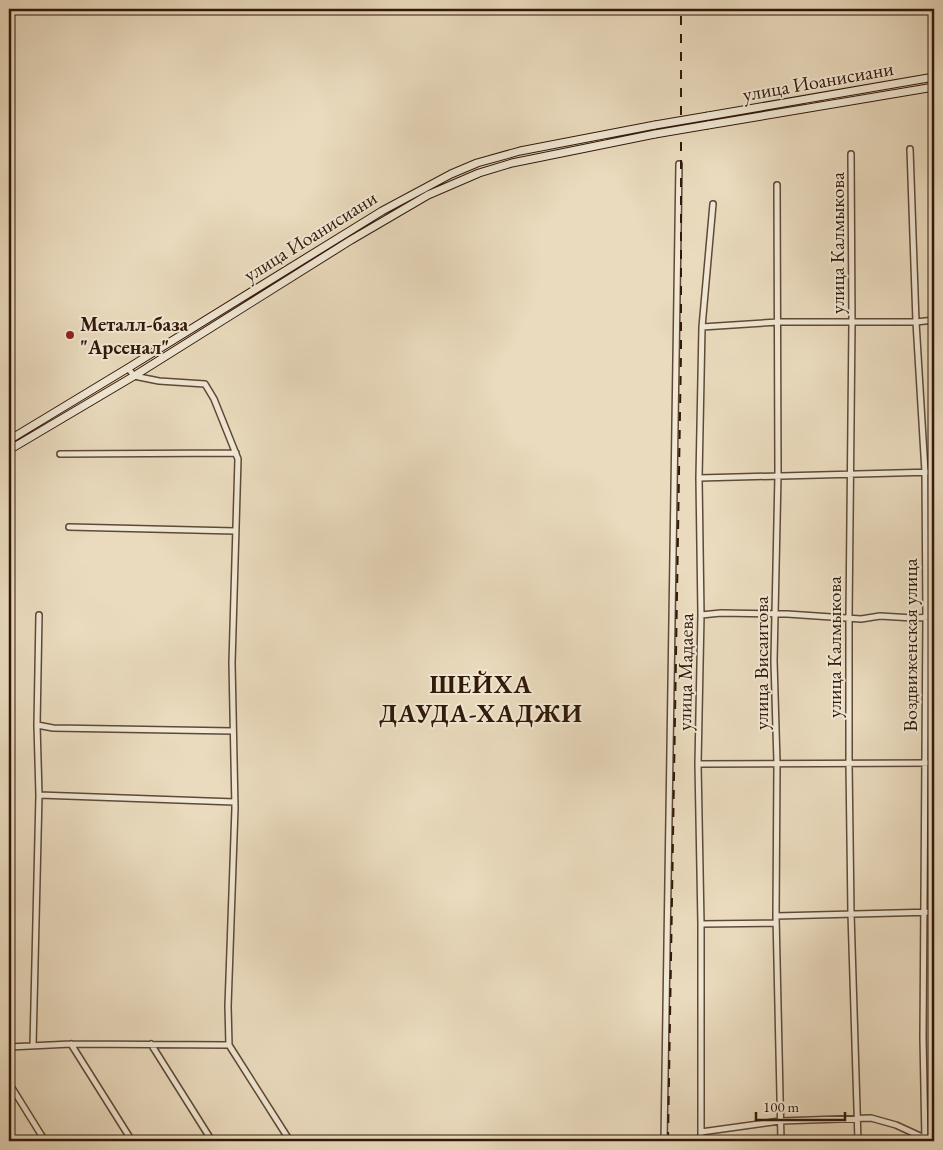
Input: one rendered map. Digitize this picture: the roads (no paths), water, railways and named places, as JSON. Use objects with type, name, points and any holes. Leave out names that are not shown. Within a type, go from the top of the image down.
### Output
[{"type":"main road","name":"улица Иоанисиани","points":[[9,440],[382,211],[451,174],[477,163],[520,151],[655,125],[934,77]]},
{"type":"main road","name":"улица Иоанисиани","points":[[9,450],[134,376],[351,240],[436,192],[479,173],[512,163],[655,134],[934,87]]},
{"type":"street","name":"Воздвиженская улица","points":[[910,149],[916,322],[925,472],[926,617],[923,911],[925,1140]]},
{"type":"street","name":"улица Калмыкова","points":[[851,154],[852,322],[849,763],[851,913],[858,1141]]},
{"type":"street","points":[[664,1141],[679,164]]},
{"type":"street","name":"улица Висаитова","points":[[777,185],[778,475],[774,662],[777,763],[776,923],[781,1141]]},
{"type":"street","name":"улица Мадаева","points":[[701,1141],[698,764],[701,616],[699,478],[702,327],[713,204]]},
{"type":"street","points":[[702,327],[778,322],[916,322],[934,320]]},
{"type":"street","points":[[128,368],[134,376],[159,381],[205,384],[214,399],[238,459],[232,663],[235,802],[228,1006],[229,1045],[290,1141]]},
{"type":"street","points":[[60,454],[236,453]]},
{"type":"street","points":[[699,478],[934,472]]},
{"type":"street","points":[[69,527],[235,531]]},
{"type":"street","points":[[701,616],[721,613],[849,618],[880,616],[934,617]]},
{"type":"street","points":[[33,1046],[39,795],[37,725],[39,615]]},
{"type":"street","points":[[37,725],[53,728],[233,731]]},
{"type":"street","points":[[698,764],[934,762]]},
{"type":"street","points":[[39,795],[235,802]]},
{"type":"street","points":[[776,916],[934,912]]},
{"type":"street","points":[[700,924],[776,923]]},
{"type":"street","points":[[9,1046],[71,1044],[229,1045]]},
{"type":"street","points":[[71,1044],[132,1141]]},
{"type":"street","points":[[151,1044],[212,1141]]},
{"type":"street","points":[[9,1083],[46,1141]]},
{"type":"street","points":[[701,1132],[780,1121],[858,1120],[871,1118],[931,1141]]},
{"type":"railway","points":[[668,1141],[681,352],[681,9]]},
{"type":"place","name":"Металл-база \"Арсенал\"","points":[[70,335]]},
{"type":"district","name":"ШЕЙХА ДАУДА-ХАДЖИ","points":[[481,698]]}]
